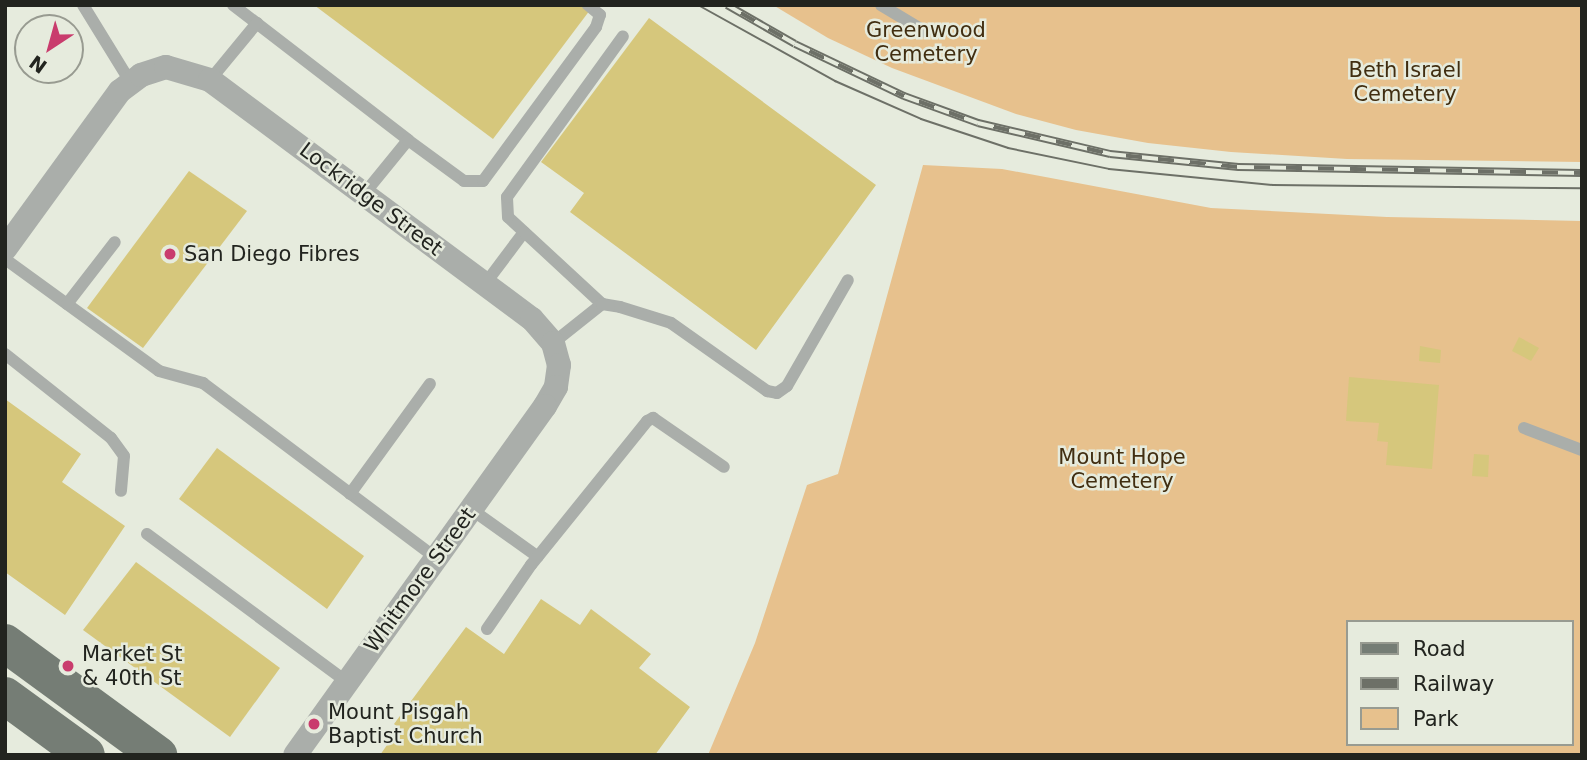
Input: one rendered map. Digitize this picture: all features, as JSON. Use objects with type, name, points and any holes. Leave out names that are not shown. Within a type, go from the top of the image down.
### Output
[{"type":"main road","points":[[5,643],[158,755]]},
{"type":"main road","points":[[5,696],[80,753]]},
{"type":"street","name":"Lockridge Street","points":[[126,87],[141,75],[166,67],[211,80],[532,319],[553,344]]},
{"type":"street","points":[[5,248],[126,87]]},
{"type":"street","name":"Whitmore Street","points":[[295,755],[545,406],[556,387],[559,365],[553,344]]},
{"type":"street","points":[[80,753],[105,716]]},
{"type":"lane","points":[[83,5],[126,87]]},
{"type":"lane","points":[[233,5],[464,181],[483,181],[596,27],[600,15],[588,5]]},
{"type":"lane","points":[[881,5],[926,32]]},
{"type":"lane","points":[[211,80],[257,23]]},
{"type":"lane","points":[[623,36],[507,197],[509,217],[601,304],[671,323],[767,391],[777,393],[787,386],[848,280]]},
{"type":"lane","points":[[364,194],[408,140]]},
{"type":"lane","points":[[485,284],[524,232]]},
{"type":"lane","points":[[67,304],[115,242]]},
{"type":"lane","points":[[5,259],[159,371],[203,383],[436,558]]},
{"type":"lane","points":[[553,344],[601,304]]},
{"type":"lane","points":[[5,354],[111,438],[124,456],[121,491]]},
{"type":"lane","points":[[350,494],[430,384]]},
{"type":"lane","points":[[487,629],[538,557],[647,421],[653,418],[724,467]]},
{"type":"lane","points":[[1524,428],[1582,450]]},
{"type":"lane","points":[[471,509],[538,557]]},
{"type":"lane","points":[[148,534],[347,682]]},
{"type":"green space","name":"Beth Israel Cemetery","points":[[773,5],[1582,5],[1582,162],[1347,159],[1231,152],[1148,143],[1076,130],[1016,114],[892,68],[828,38]]},
{"type":"green space","name":"Mount Hope Cemetery","points":[[923,165],[1002,169],[1211,208],[1387,217],[1582,221],[1582,755],[708,755],[755,643],[807,485],[838,474]]},
{"type":"building","points":[[314,5],[583,5],[590,10],[493,139]]},
{"type":"building","points":[[649,18],[876,185],[756,350],[570,212],[584,193],[541,162]]},
{"type":"building","name":"San Diego Fibres","points":[[189,171],[247,211],[143,348],[87,308]]},
{"type":"building","points":[[1519,337],[1539,348],[1531,361],[1512,351]]},
{"type":"building","points":[[1420,346],[1441,350],[1440,363],[1419,361]]},
{"type":"building","points":[[1349,377],[1439,385],[1432,469],[1386,465],[1388,442],[1377,441],[1379,423],[1346,421]]},
{"type":"building","points":[[5,399],[81,454],[62,482],[125,526],[65,615],[5,572]]},
{"type":"building","points":[[217,448],[364,556],[327,609],[179,499]]},
{"type":"building","points":[[1474,454],[1489,455],[1488,477],[1472,476]]},
{"type":"building","points":[[136,562],[280,668],[230,737],[83,630]]},
{"type":"building","points":[[541,599],[580,625],[591,609],[651,654],[639,668],[690,707],[655,755],[380,755],[399,728],[394,724],[466,627],[504,654]]},
{"type":"tram line","points":[[698,5],[835,81],[921,119],[1008,148],[1109,169],[1273,185],[1582,188]]},
{"type":"railway","points":[[727,5],[795,44],[904,96],[978,123],[1110,154],[1238,167],[1582,173]]},
{"type":"place","name":"San Diego Fibres","points":[[170,254]]},
{"type":"place","name":"Market St & 40th St","points":[[68,666]]},
{"type":"place","name":"Mount Pisgah Baptist Church","points":[[314,724]]},
{"type":"park label","name":"Greenwood Cemetery","points":[[926,42]]}]
